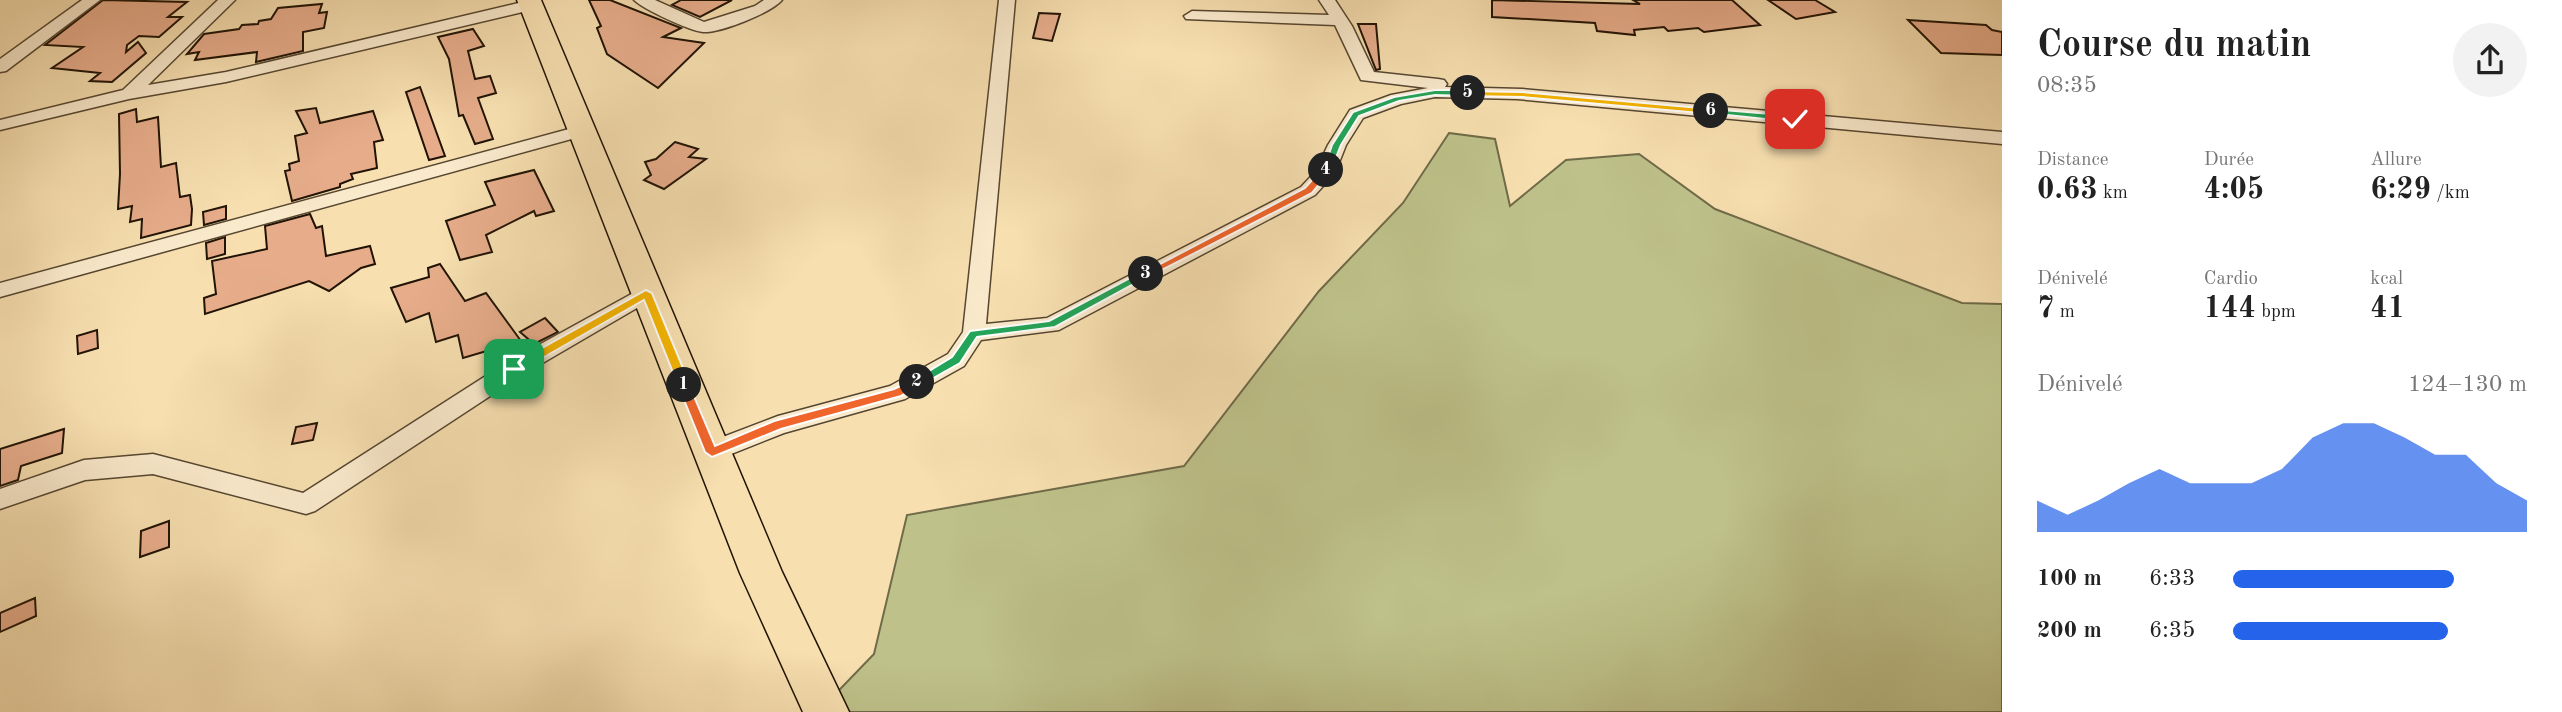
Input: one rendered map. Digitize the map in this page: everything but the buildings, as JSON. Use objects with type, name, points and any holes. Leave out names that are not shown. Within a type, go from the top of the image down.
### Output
[{"type":"main road","points":[[530,2],[761,573],[826,712]]},
{"type":"street","points":[[0,67],[92,0]]},
{"type":"street","points":[[129,94],[227,0]]},
{"type":"street","points":[[642,0],[701,27],[761,9],[774,0]]},
{"type":"street","points":[[712,452],[778,425],[897,393],[956,360],[974,334],[1007,0]]},
{"type":"street","points":[[1327,0],[1340,20],[1367,76],[1522,94],[2002,138]]},
{"type":"street","points":[[0,125],[129,94],[226,77],[530,2]]},
{"type":"street","points":[[1192,16],[1340,20]]},
{"type":"street","points":[[974,334],[1051,325],[1308,191],[1325,173],[1337,145],[1356,114],[1397,99],[1435,92],[1522,94]]},
{"type":"street","points":[[0,290],[580,131]]},
{"type":"street","points":[[0,499],[84,470],[153,464],[306,503],[514,369],[646,293]]},
{"type":"green space","points":[[1449,133],[1495,139],[1510,206],[1566,160],[1639,154],[1715,209],[1962,303],[2002,304],[2002,712],[818,712],[874,654],[907,515],[1184,466],[1319,291],[1403,203]]},
{"type":"route","points":[[514,369],[646,293],[712,452],[778,425],[897,393],[956,360],[974,334],[1051,325],[1308,191],[1325,173],[1337,145],[1356,114],[1397,99],[1435,92],[1522,94],[1795,119]]}]
